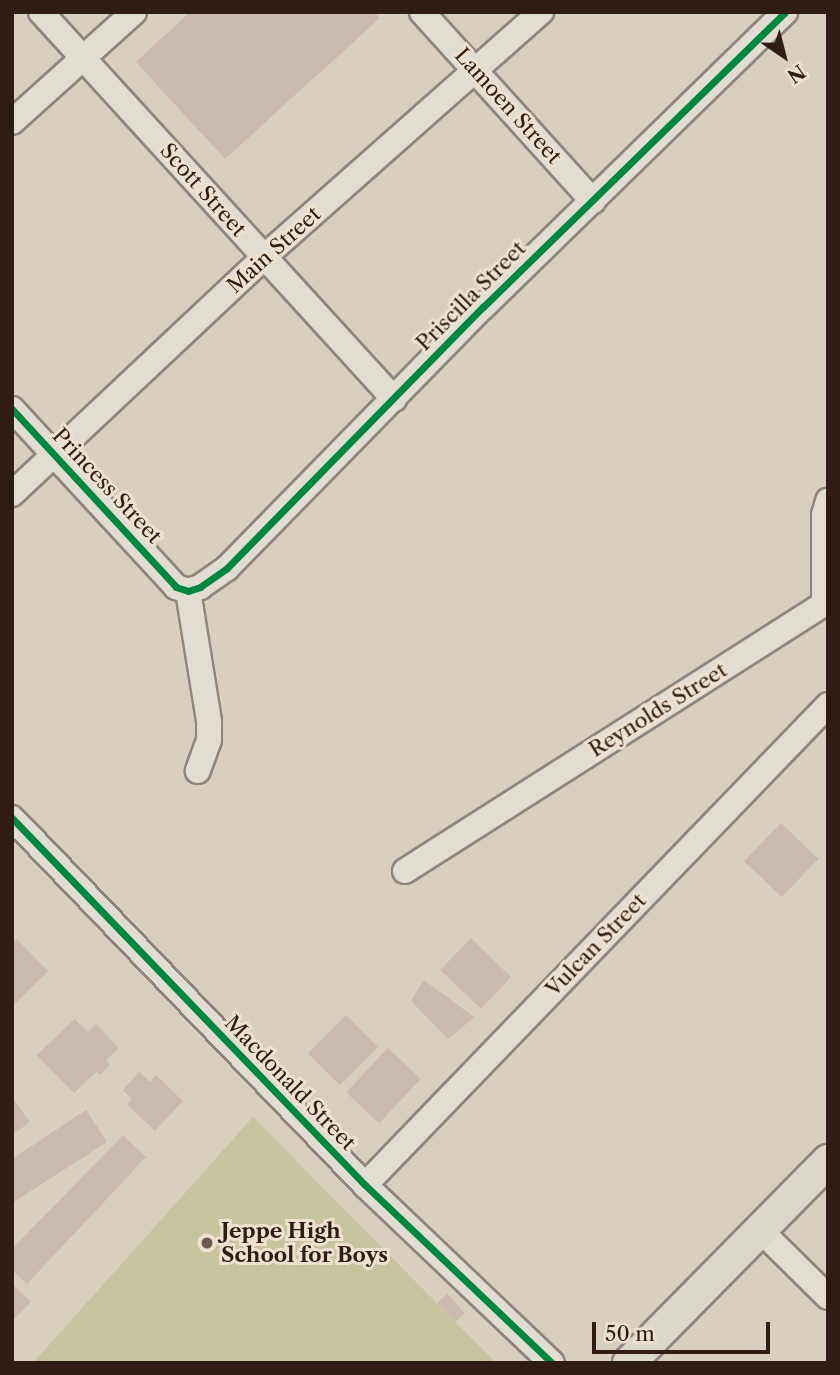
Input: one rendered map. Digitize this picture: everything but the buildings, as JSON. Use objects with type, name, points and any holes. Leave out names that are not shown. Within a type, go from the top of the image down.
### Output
[{"type":"main road","points":[[629,1363],[828,1161]]},
{"type":"street","name":"Scott Street","points":[[41,12],[394,399]]},
{"type":"street","points":[[12,122],[134,12]]},
{"type":"street","name":"Lamoen Street","points":[[422,12],[593,201]]},
{"type":"street","name":"Main Street","points":[[12,494],[264,257],[541,12]]},
{"type":"street","name":"Priscilla Street","points":[[182,589],[201,587],[227,568],[785,12]]},
{"type":"street","name":"Princess Street","points":[[12,408],[182,589]]},
{"type":"street","name":"Reynolds Street","points":[[405,871],[826,606],[824,515],[828,501]]},
{"type":"street","points":[[182,589],[209,721],[209,740],[198,771]]},
{"type":"street","name":"Vulcan Street","points":[[365,1185],[828,705]]},
{"type":"street","name":"Macdonald Street","points":[[12,818],[365,1185],[552,1363]]},
{"type":"street","points":[[761,1231],[828,1297]]},
{"type":"shaded area","points":[[253,1117],[496,1363],[33,1363]]},
{"type":"cycle path","points":[[12,409],[176,587],[188,591],[200,587],[227,568],[483,307],[785,12]]},
{"type":"cycle path","points":[[12,818],[365,1185],[552,1363]]},
{"type":"place","name":"Jeppe High School for Boys","points":[[207,1243]]}]
